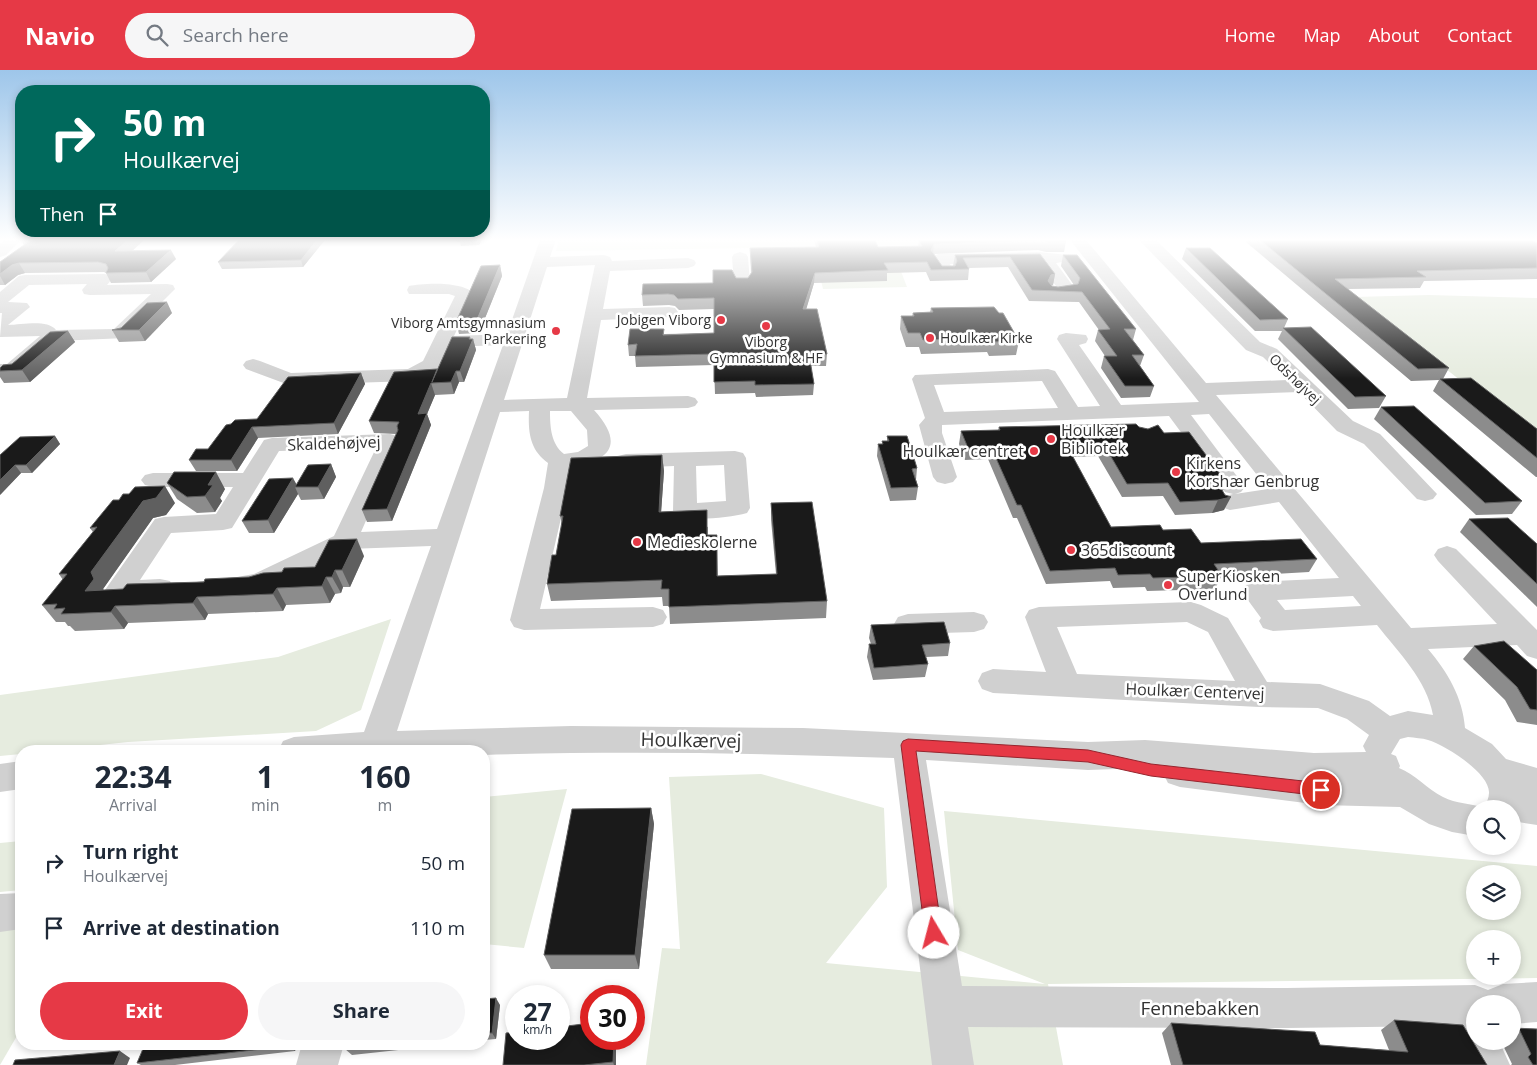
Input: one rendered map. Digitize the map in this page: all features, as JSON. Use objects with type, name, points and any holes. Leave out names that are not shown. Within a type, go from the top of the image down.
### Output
[{"type":"street","points":[[0,300],[17,286]]},
{"type":"street","points":[[0,370],[12,370],[51,336],[119,334],[167,289],[90,290],[95,286]]},
{"type":"street","points":[[376,745],[532,286]]},
{"type":"street","points":[[576,404],[599,286]]},
{"type":"street","points":[[1056,291],[1068,290],[1065,286]]},
{"type":"street","points":[[1115,286],[1382,615],[1424,664],[1443,692],[1449,713],[1450,734]]},
{"type":"street","name":"Odshøjvej","points":[[1193,286],[1253,346],[1270,353],[1345,426],[1372,439],[1425,494]]},
{"type":"street","points":[[253,365],[289,379],[412,375],[431,366],[465,294],[450,289],[415,290]]},
{"type":"street","points":[[0,308],[21,307],[0,323]]},
{"type":"street","points":[[593,315],[669,312]]},
{"type":"street","points":[[0,331],[46,330],[51,336]]},
{"type":"street","points":[[442,342],[514,339]]},
{"type":"street","points":[[1079,339],[1066,339],[1121,411],[1143,433]]},
{"type":"street","points":[[945,477],[931,434],[930,425],[936,418],[973,397],[1017,395],[1048,375],[1072,414]]},
{"type":"street","points":[[936,418],[922,379],[973,397],[1017,395],[1072,414],[1214,408]]},
{"type":"street","points":[[1199,389],[1303,386]]},
{"type":"street","points":[[492,406],[688,402]]},
{"type":"street","points":[[540,404],[538,425],[546,451],[572,459],[607,461],[685,460]]},
{"type":"street","points":[[576,404],[598,428],[601,440],[599,449],[572,459],[556,488],[524,620],[653,617]]},
{"type":"street","points":[[1175,409],[1231,494],[1284,494]]},
{"type":"street","name":"Skaldehøjvej","points":[[178,587],[118,590],[164,525],[223,522],[272,445],[390,441],[344,541]]},
{"type":"street","points":[[153,480],[250,480]]},
{"type":"street","points":[[223,585],[258,583],[344,541],[448,537]]},
{"type":"street","points":[[1447,555],[1530,641]]},
{"type":"street","points":[[1359,586],[1256,592],[1275,620],[1382,615]]},
{"type":"street","points":[[1066,685],[1039,617],[1190,612],[1218,625],[1260,695]]},
{"type":"street","points":[[899,625],[974,622]]},
{"type":"street","points":[[1402,639],[1530,641]]},
{"type":"street","name":"Houlkær Centervej","points":[[993,681],[1260,695],[1320,696],[1358,710],[1387,731]]},
{"type":"street","points":[[1466,819],[1449,816],[1433,809],[1406,792],[1384,766],[1378,748],[1381,738],[1387,731],[1397,726],[1410,725],[1429,727],[1450,734],[1478,752],[1496,770],[1504,783],[1510,800]]},
{"type":"street","name":"Houlkærvej","points":[[376,745],[571,739],[908,745],[1088,756],[1145,754],[1314,767],[1384,766]]},
{"type":"street","points":[[908,745],[953,1065]]},
{"type":"street","name":"Houlkærvej","points":[[1088,756],[1151,770],[1321,790],[1406,792]]},
{"type":"street","points":[[1496,770],[1537,783]]},
{"type":"street","points":[[0,778],[15,776]]},
{"type":"street","points":[[0,913],[15,912]]},
{"type":"street","points":[[1521,1003],[1537,1002]]},
{"type":"street","name":"Fennebakken","points":[[944,1006],[1287,1008],[1466,1023]]},
{"type":"street","points":[[317,1065],[322,1050]]},
{"type":"street","name":"Fennebakken","points":[[1483,1050],[1489,1065]]},
{"type":"shaded area","points":[[822,286],[907,287],[823,289]]},
{"type":"shaded area","points":[[1429,295],[1537,298],[1537,432],[1470,388],[1355,297]]},
{"type":"shaded area","points":[[391,619],[361,710],[316,731],[100,745],[15,745],[15,755],[0,756],[0,695],[278,657]]},
{"type":"shaded area","points":[[761,774],[884,808],[887,887],[826,963],[1045,984],[958,950],[944,811],[1537,866],[1537,978],[1521,978],[1521,930],[1466,930],[1466,979],[1048,984],[1063,1065],[646,1065],[662,948],[680,949],[669,777]]},
{"type":"shaded area","points":[[567,789],[524,948],[490,945],[490,796]]},
{"type":"shaded area","points":[[15,842],[15,891],[0,892],[0,843]]},
{"type":"shaded area","points":[[15,922],[15,1039],[0,1065],[0,923]]},
{"type":"building","points":[[472,286],[491,286],[476,322],[456,322]]},
{"type":"building","points":[[643,286],[811,286],[803,309],[817,309],[827,354],[809,354],[814,384],[755,385],[755,381],[714,382],[714,354],[635,356],[637,344],[628,345],[630,329],[664,329],[663,335],[714,333],[714,298],[678,299],[674,295],[668,294],[642,295]]},
{"type":"building","points":[[1030,286],[1102,286],[1136,329],[1124,329],[1144,355],[1132,355],[1154,386],[1125,386],[1104,356],[1117,356],[1098,330],[1110,329],[1082,292],[1032,290]]},
{"type":"building","points":[[1226,286],[1252,286],[1288,319],[1260,320]]},
{"type":"building","points":[[1317,286],[1345,286],[1449,368],[1418,369]]},
{"type":"building","points":[[167,302],[139,330],[112,330],[121,328],[147,303]]},
{"type":"building","points":[[994,307],[999,313],[1003,313],[1019,341],[991,342],[990,338],[923,340],[920,333],[908,333],[901,316],[914,316],[913,313],[933,312],[931,308]]},
{"type":"building","points":[[1311,327],[1386,396],[1355,397],[1283,328]]},
{"type":"building","points":[[68,331],[22,370],[0,371],[3,365],[12,364],[50,332]]},
{"type":"building","points":[[452,337],[470,337],[469,339],[473,339],[460,371],[456,371],[451,382],[431,383],[418,414],[427,413],[387,509],[362,510],[398,430],[399,422],[369,421],[394,372],[437,369],[432,382]]},
{"type":"building","points":[[361,373],[334,423],[252,427],[231,460],[189,460],[196,449],[208,449],[226,425],[231,424],[235,420],[257,419],[288,377]]},
{"type":"building","points":[[1471,378],[1537,429],[1537,458],[1440,379]]},
{"type":"building","points":[[1414,406],[1522,501],[1485,503],[1381,407]]},
{"type":"building","points":[[1136,424],[1139,427],[1148,429],[1158,425],[1164,433],[1189,432],[1226,482],[1222,490],[1225,495],[1231,497],[1218,500],[1180,502],[1168,483],[1127,484],[1103,443],[1066,444],[1111,527],[1160,525],[1163,530],[1191,529],[1201,543],[1301,539],[1317,559],[1214,564],[1222,576],[1153,578],[1150,574],[1118,575],[1115,568],[1050,571],[1021,505],[1017,505],[991,447],[968,448],[961,431],[1000,430],[999,427]]},
{"type":"building","points":[[55,436],[26,465],[15,465],[0,480],[0,455],[20,437]]},
{"type":"building","points":[[887,436],[907,436],[917,468],[912,469],[918,487],[891,488],[878,444],[883,444],[882,441],[889,441]]},
{"type":"building","name":"Medieskolerne","points":[[662,455],[659,512],[707,510],[707,535],[717,535],[717,576],[777,574],[771,503],[812,502],[827,601],[669,607],[669,589],[661,589],[662,580],[547,584],[552,555],[556,555],[563,516],[560,516],[571,458]]},
{"type":"building","points":[[331,464],[318,487],[295,487],[308,465]]},
{"type":"building","points":[[174,472],[216,472],[208,485],[213,485],[205,496],[187,497],[167,483]]},
{"type":"building","points":[[293,478],[268,520],[242,521],[269,479]]},
{"type":"building","points":[[165,486],[156,498],[143,501],[91,572],[94,579],[85,591],[123,589],[127,584],[204,582],[205,579],[249,577],[263,573],[282,572],[284,568],[315,567],[329,540],[357,539],[342,570],[335,570],[332,577],[326,577],[322,586],[277,588],[273,594],[197,597],[193,603],[115,606],[111,612],[61,614],[65,608],[54,609],[57,604],[42,605],[67,574],[59,574],[97,527],[90,528],[113,500],[119,500],[123,494],[129,494],[135,487]]},
{"type":"building","points":[[1508,518],[1537,544],[1537,584],[1469,519]]},
{"type":"building","points":[[944,622],[950,643],[922,645],[928,664],[874,668],[869,644],[876,644],[871,625]]},
{"type":"building","points":[[1504,641],[1537,670],[1537,710],[1530,709],[1517,687],[1474,646]]},
{"type":"building","points":[[651,808],[635,955],[544,955],[572,809]]},
{"type":"building","points":[[490,998],[496,998],[492,1033],[490,1033]]},
{"type":"building","points":[[1394,1020],[1463,1025],[1466,1030],[1466,1050],[1478,1050],[1487,1065],[1183,1065],[1171,1023],[1315,1032],[1320,1045],[1408,1052]]},
{"type":"building","points":[[580,1024],[580,1050],[614,1050],[613,1062],[584,1065],[503,1065],[505,1044],[505,1050],[570,1050],[570,1026]]},
{"type":"building","points":[[1521,1028],[1537,1029],[1537,1065],[1533,1065],[1528,1057],[1531,1054],[1521,1033]]},
{"type":"building","points":[[142,1050],[253,1050],[137,1063]]},
{"type":"building","points":[[120,1051],[114,1065],[13,1065],[15,1060]]},
{"type":"place","name":"Jobigen Viborg","points":[[721,320]]},
{"type":"place","name":"Viborg Gymnasium & HF","points":[[766,326]]},
{"type":"place","name":"Viborg Amtsgymnasium Parkering","points":[[556,331]]},
{"type":"place","name":"Houlkær Kirke","points":[[930,338]]},
{"type":"place","name":"Houlkær Bibliotek","points":[[1051,439]]},
{"type":"place","name":"Houlkær centret","points":[[1034,451]]},
{"type":"place","name":"Kirkens Korshær Genbrug","points":[[1176,472]]},
{"type":"place","name":"Medieskolerne","points":[[637,542]]},
{"type":"place","name":"365discount","points":[[1071,550]]},
{"type":"place","name":"SuperKiosken Overlund","points":[[1168,585]]},
{"type":"route","points":[[934,933],[908,745],[1088,756],[1151,770],[1321,790]]}]
